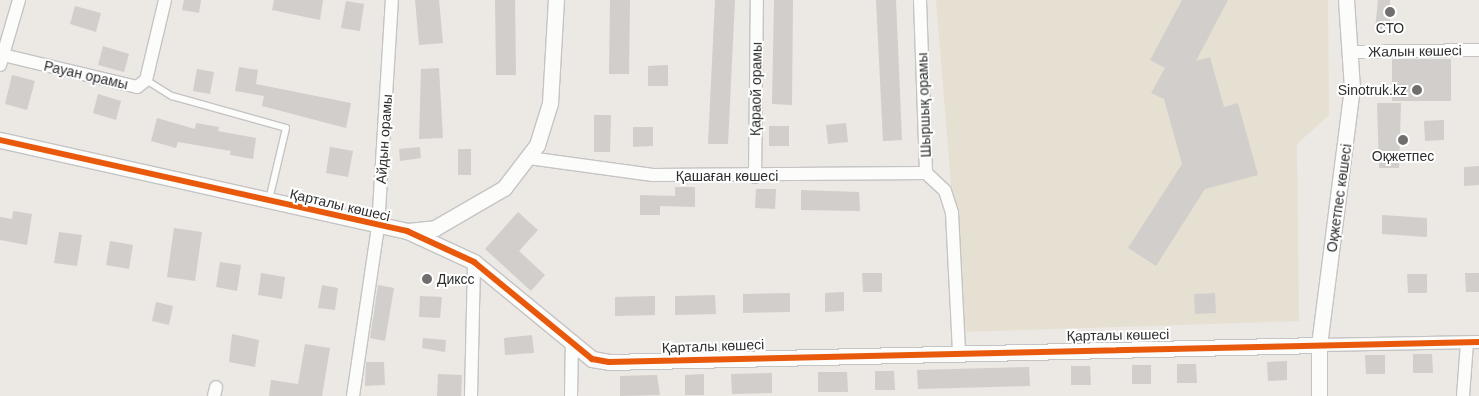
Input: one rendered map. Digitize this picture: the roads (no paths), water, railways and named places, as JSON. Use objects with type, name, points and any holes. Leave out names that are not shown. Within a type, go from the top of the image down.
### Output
[{"type":"street","name":"Рауан орамы","points":[[19,0],[1,60],[130,86],[146,80],[165,0]]},
{"type":"street","name":"Айдын орамы","points":[[354,396],[378,228],[392,0]]},
{"type":"street","points":[[406,231],[436,228],[463,213],[504,188],[529,158],[550,103],[556,0]]},
{"type":"street","name":"Қараой орамы","points":[[755,177],[757,0]]},
{"type":"street","name":"Шыршық орамы","points":[[920,0],[926,174],[945,191],[952,213],[959,350]]},
{"type":"street","name":"Оқжетпес көшесі","points":[[1319,396],[1319,345],[1350,118],[1350,52],[1346,0]]},
{"type":"street","name":"Жалын көшесі","points":[[1350,52],[1479,50]]},
{"type":"street","name":"Қарталы көшесі","points":[[0,140],[269,201],[378,228],[406,231],[474,262],[592,359],[609,362],[959,350],[1473,342]]},
{"type":"street","name":"Қашаған көшесі","points":[[529,158],[653,175],[755,177],[926,174]]},
{"type":"street","points":[[471,396],[474,262]]},
{"type":"street","points":[[572,342],[572,396]]},
{"type":"street","points":[[1462,396],[1473,342]]},
{"type":"lane","points":[[146,80],[172,96],[286,128],[269,201]]},
{"type":"place","name":"СТО","points":[[1390,12]]},
{"type":"place","name":"Sinotruk.kz","points":[[1417,90]]},
{"type":"place","name":"Оқжетпес","points":[[1403,140]]},
{"type":"place","name":"Диксс","points":[[427,279]]}]
